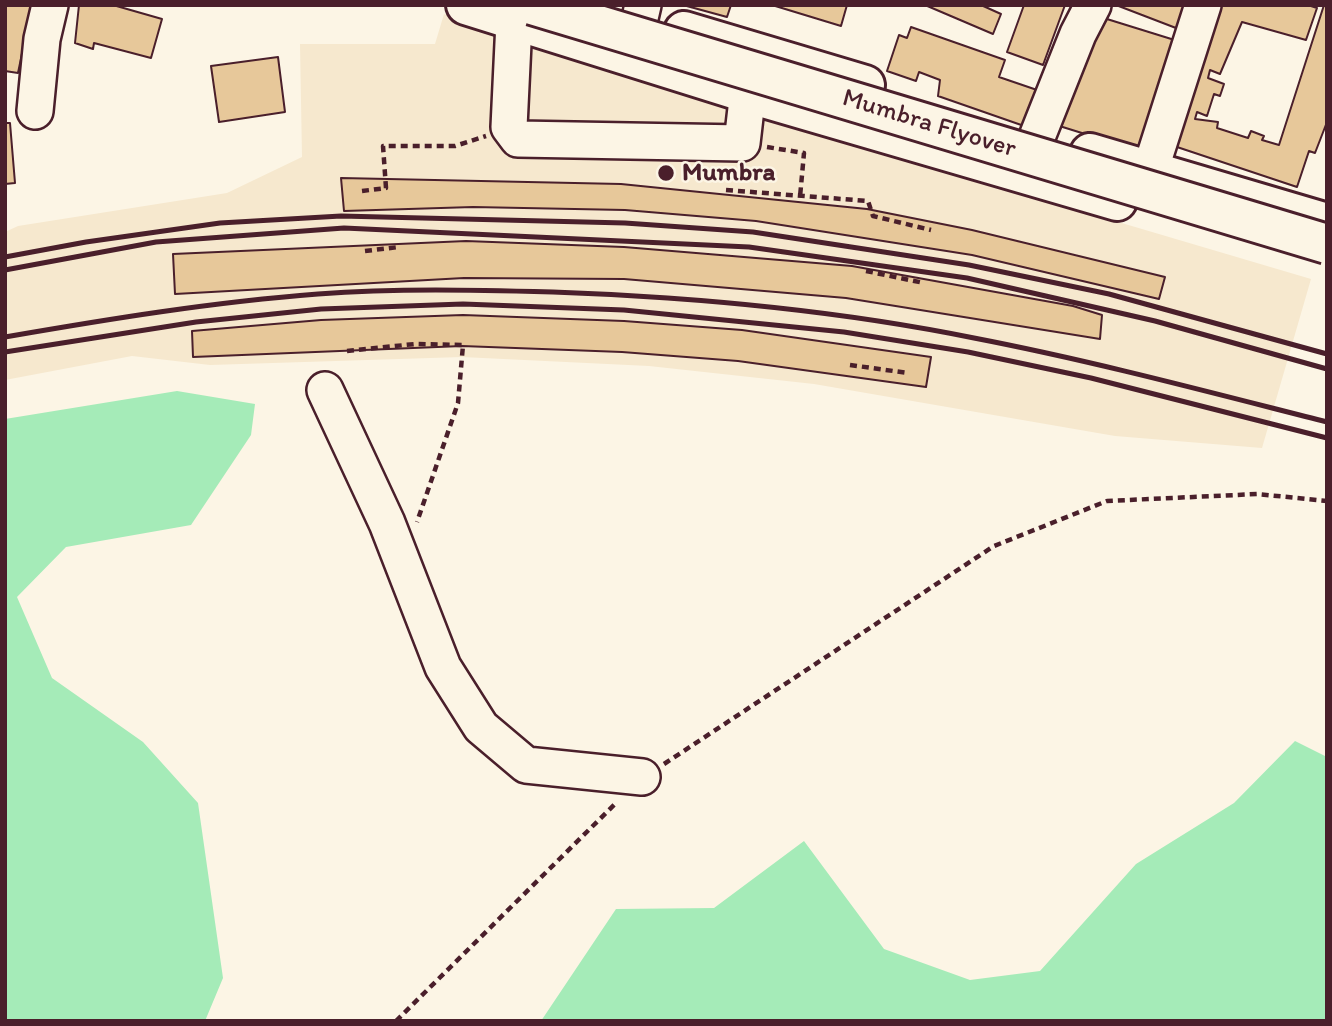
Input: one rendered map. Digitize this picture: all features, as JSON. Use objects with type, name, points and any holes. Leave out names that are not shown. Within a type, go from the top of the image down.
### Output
[{"type":"main road","points":[[466,5],[522,11],[747,93],[1327,261]]},
{"type":"main road","points":[[595,5],[642,12],[753,51],[1327,223]]},
{"type":"main road","name":"Mumbra Flyover","points":[[522,11],[1327,244]]},
{"type":"street","points":[[35,111],[42,39],[50,5]]},
{"type":"street","points":[[1037,137],[1078,34],[1093,5]]},
{"type":"street","points":[[1150,170],[1203,5]]},
{"type":"street","points":[[522,11],[509,127],[518,139],[742,143],[753,51]]},
{"type":"street","points":[[325,390],[403,563],[443,667],[481,727],[526,765],[642,777]]},
{"type":"path","points":[[362,191],[386,188],[383,146],[456,146],[509,127]]},
{"type":"path","points":[[742,143],[804,153],[800,197]]},
{"type":"path","points":[[726,190],[868,201],[873,216],[931,230]]},
{"type":"path","points":[[365,251],[399,247]]},
{"type":"path","points":[[866,271],[924,283]]},
{"type":"path","points":[[347,351],[415,344],[463,345],[458,403],[403,563]]},
{"type":"path","points":[[850,365],[908,373]]},
{"type":"path","points":[[396,1021],[642,777],[698,743],[995,545],[1107,501],[1257,494],[1327,501]]},
{"type":"shaded area","points":[[444,14],[530,48],[1311,279],[1262,448],[1115,436],[814,384],[649,366],[462,357],[210,365],[132,356],[5,380],[5,232],[18,226],[227,193],[302,157],[300,44],[435,44]]},
{"type":"green space","points":[[177,391],[255,404],[251,435],[191,525],[66,547],[17,597],[52,678],[143,742],[198,803],[223,978],[205,1021],[5,1021],[5,419]]},
{"type":"green space","points":[[1295,741],[1327,757],[1327,1021],[541,1021],[616,909],[714,908],[804,841],[884,949],[970,980],[1040,971],[1136,864],[1234,803]]},
{"type":"building","points":[[5,5],[32,5],[18,73],[5,71]]},
{"type":"building","points":[[79,5],[113,5],[162,19],[151,58],[94,43],[93,49],[75,43]]},
{"type":"building","points":[[683,5],[731,5],[727,17]]},
{"type":"building","points":[[772,5],[847,5],[841,26]]},
{"type":"building","points":[[925,5],[981,5],[1001,14],[993,34]]},
{"type":"building","points":[[1024,5],[1065,5],[1043,65],[1007,52]]},
{"type":"building","points":[[1116,5],[1199,5],[1189,33]]},
{"type":"building","points":[[1217,5],[1308,5],[1317,8],[1306,40],[1242,22],[1220,74],[1210,70],[1208,78],[1224,84],[1220,96],[1214,94],[1207,116],[1197,112],[1195,119],[1218,122],[1217,128],[1248,138],[1251,131],[1264,136],[1262,140],[1279,145],[1324,5],[1327,6],[1327,122],[1315,153],[1309,151],[1297,187],[1168,144]]},
{"type":"building","points":[[1094,15],[1181,42],[1146,153],[1053,124]]},
{"type":"building","points":[[911,27],[1005,60],[999,77],[1040,91],[1027,127],[938,96],[940,80],[919,72],[916,81],[887,71],[899,35],[907,38]]},
{"type":"building","points":[[278,57],[285,112],[219,122],[211,66]]},
{"type":"building","points":[[5,123],[10,123],[15,183],[5,184]]},
{"type":"building","points":[[341,178],[621,184],[867,209],[972,230],[1165,277],[1159,299],[972,255],[756,221],[625,210],[473,207],[344,211]]},
{"type":"building","points":[[466,241],[624,247],[852,266],[1073,306],[1102,315],[1100,339],[846,298],[624,279],[464,278],[175,294],[173,254]]},
{"type":"building","points":[[463,315],[624,321],[742,330],[931,357],[926,387],[738,361],[622,352],[462,346],[193,357],[192,331],[321,320]]},
{"type":"railway","points":[[5,257],[86,242],[220,223],[341,216],[625,223],[753,232],[969,265],[1109,294],[1327,354]]},
{"type":"railway","points":[[5,270],[156,242],[344,228],[749,247],[967,278],[1155,321],[1327,369]]},
{"type":"railway","points":[[5,337],[200,306],[347,292],[494,291],[659,297],[817,312],[922,328],[1107,367],[1327,422]]},
{"type":"railway","points":[[5,352],[196,322],[321,309],[463,304],[624,310],[844,332],[968,352],[1091,378],[1327,438]]},
{"type":"place","name":"Mumbra","points":[[666,173]]}]
